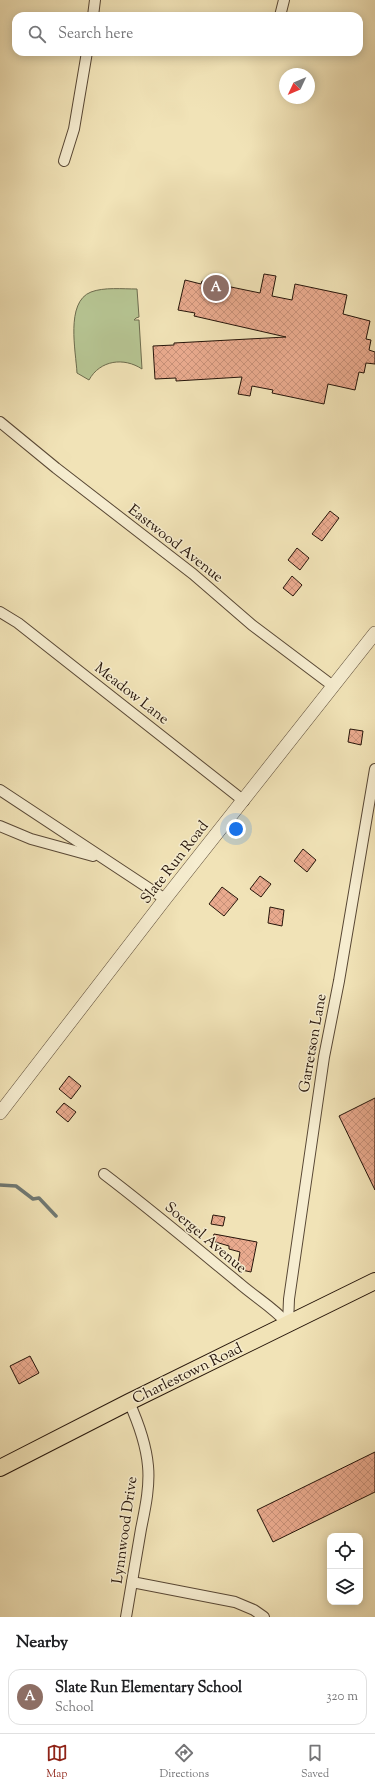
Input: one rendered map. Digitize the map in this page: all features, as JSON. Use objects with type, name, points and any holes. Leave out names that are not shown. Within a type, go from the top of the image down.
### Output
[{"type":"main road","name":"Charlestown Road","points":[[0,1468],[129,1402],[374,1283]]},
{"type":"street","points":[[94,12],[95,0]]},
{"type":"street","points":[[281,12],[284,0]]},
{"type":"street","points":[[64,160],[74,129],[85,56]]},
{"type":"street","name":"Eastwood Avenue","points":[[0,422],[193,574],[252,625],[333,686]]},
{"type":"street","name":"Meadow Lane","points":[[0,612],[18,623],[244,801]]},
{"type":"street","name":"Slate Run Road","points":[[0,1113],[165,899],[375,634]]},
{"type":"street","name":"Garretson Lane","points":[[288,1324],[288,1300],[324,1058],[373,793],[375,769]]},
{"type":"street","points":[[0,790],[165,899]]},
{"type":"street","points":[[0,826],[31,839],[102,858]]},
{"type":"street","name":"Soergel Avenue","points":[[104,1174],[152,1211],[256,1298],[280,1314],[288,1324]]},
{"type":"street","name":"Lynnwood Drive","points":[[126,1617],[145,1508],[148,1466],[138,1420],[129,1402]]},
{"type":"street","points":[[132,1582],[235,1602],[254,1610],[264,1617]]},
{"type":"green space","points":[[102,289],[137,289],[139,317],[134,320],[139,320],[142,369],[128,363],[113,362],[99,368],[89,380],[77,373],[74,328],[75,316],[83,297],[91,292]]},
{"type":"building","points":[[264,274],[276,276],[272,296],[292,300],[295,284],[347,295],[343,314],[370,321],[366,339],[371,340],[369,350],[375,352],[375,364],[366,363],[364,373],[359,372],[355,390],[328,384],[324,404],[272,393],[273,390],[252,386],[250,396],[238,394],[242,377],[176,381],[176,378],[155,379],[153,346],[174,345],[174,343],[286,337],[194,316],[195,313],[178,310],[185,280],[201,284],[202,281],[260,293]]},
{"type":"building","points":[[330,511],[339,518],[322,541],[312,534]]},
{"type":"building","points":[[297,548],[309,558],[300,570],[288,560]]},
{"type":"building","points":[[292,576],[302,585],[293,596],[283,588]]},
{"type":"building","points":[[350,729],[363,731],[361,745],[348,742]]},
{"type":"building","points":[[303,849],[316,860],[307,872],[294,861]]},
{"type":"building","points":[[260,876],[271,884],[261,897],[250,889]]},
{"type":"building","points":[[222,887],[238,899],[224,916],[209,904]]},
{"type":"building","points":[[270,907],[284,910],[282,926],[268,923]]},
{"type":"building","points":[[69,1076],[81,1086],[71,1099],[59,1089]]},
{"type":"building","points":[[375,1098],[375,1190],[339,1116]]},
{"type":"building","points":[[64,1103],[76,1112],[68,1122],[56,1112]]},
{"type":"building","points":[[213,1215],[225,1217],[223,1226],[211,1224]]},
{"type":"building","points":[[214,1234],[257,1242],[251,1272],[237,1269],[240,1252],[229,1249],[229,1246],[212,1241]]},
{"type":"building","points":[[30,1356],[39,1373],[19,1384],[10,1366]]},
{"type":"building","points":[[375,1452],[375,1492],[273,1542],[257,1510]]},
{"type":"waterway","points":[[0,1185],[16,1186],[33,1199],[39,1198],[56,1216]]},
{"type":"place","name":"Slate Run Elementary School","points":[[216,288]]}]
